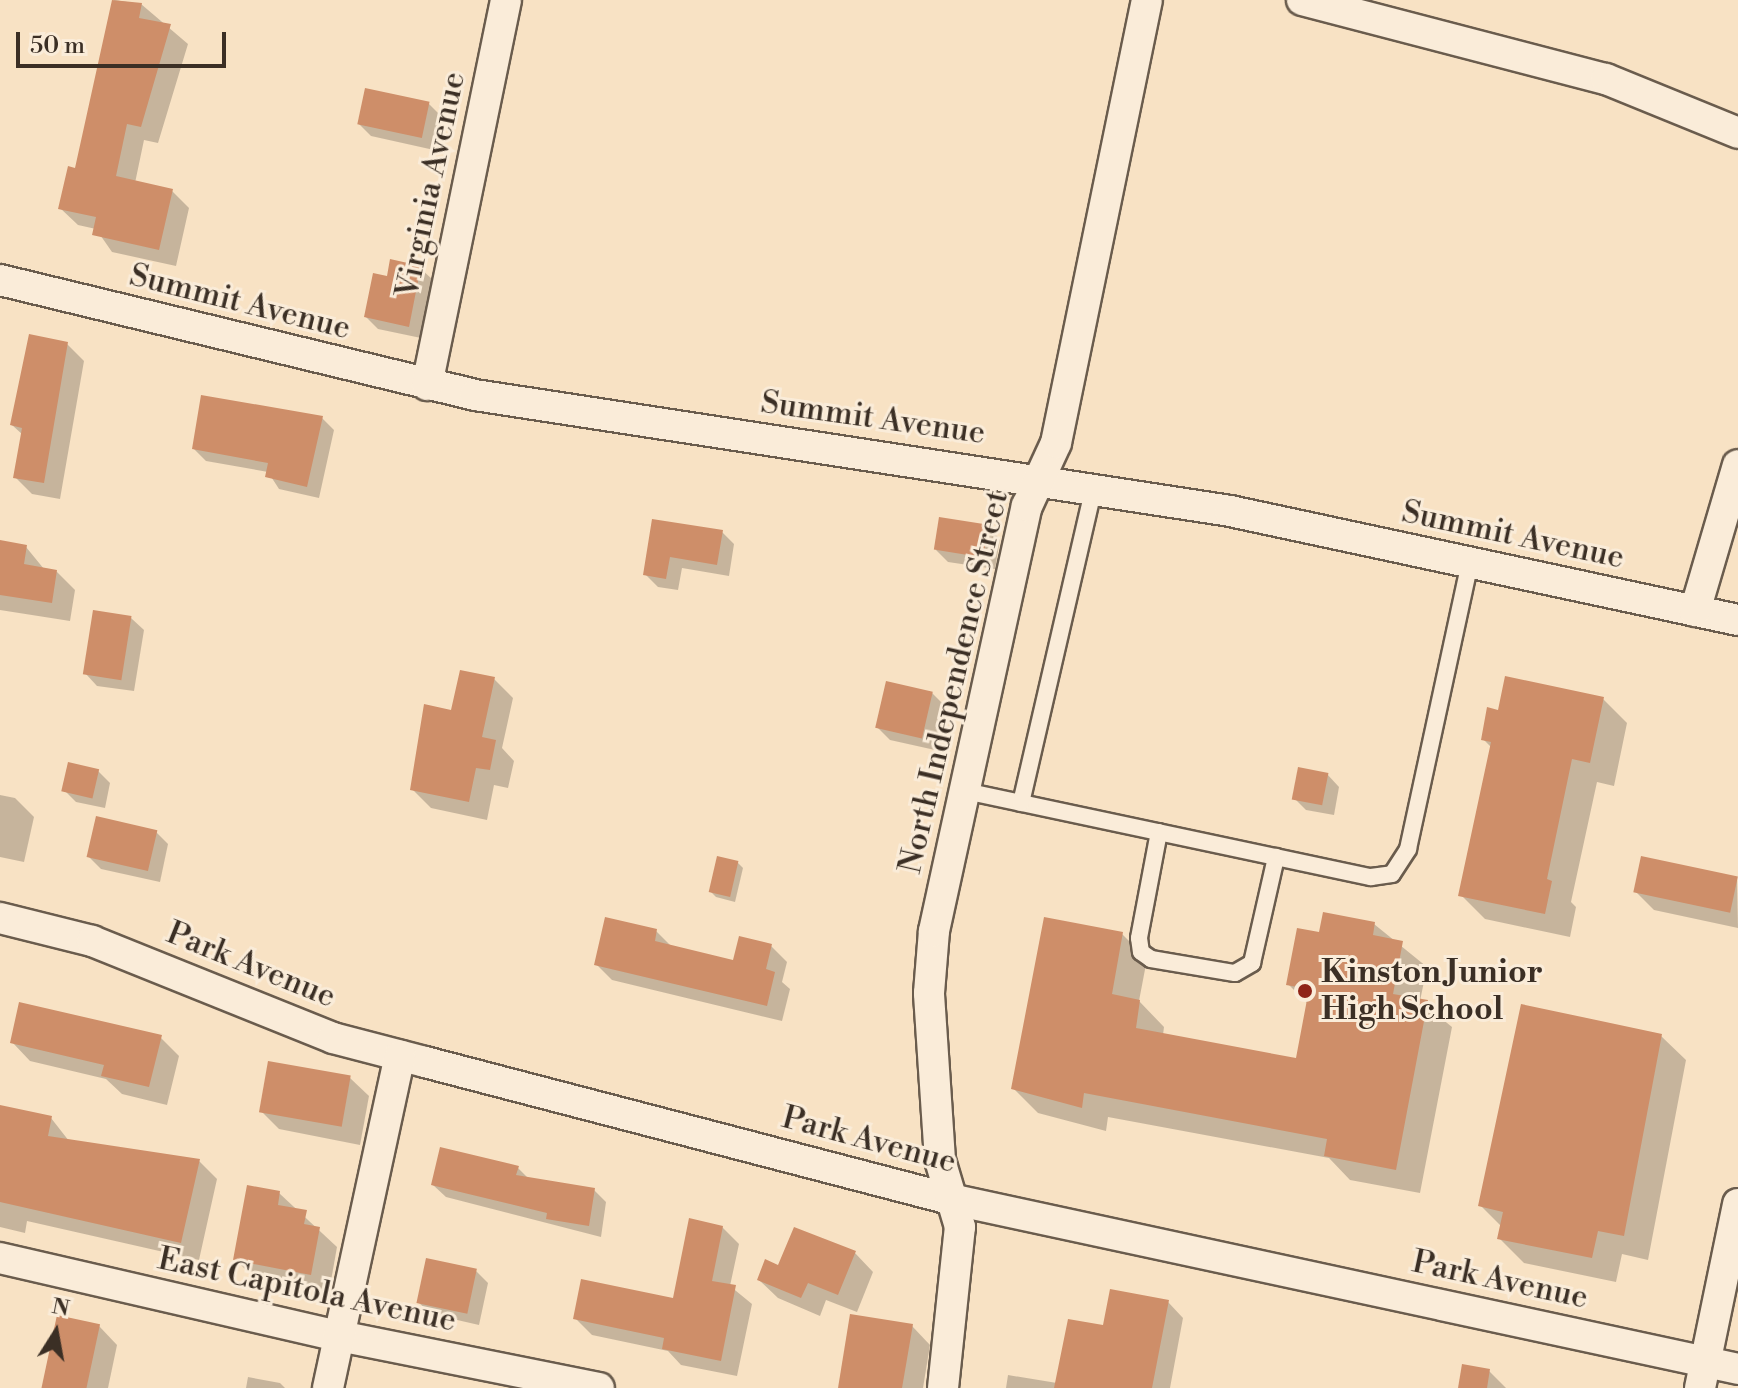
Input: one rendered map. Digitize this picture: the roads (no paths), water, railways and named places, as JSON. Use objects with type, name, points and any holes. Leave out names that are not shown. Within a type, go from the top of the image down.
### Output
[{"type":"street","name":"Virginia Avenue","points":[[427,385],[506,0]]},
{"type":"street","name":"North Independence Street","points":[[943,1388],[960,1227],[940,1160],[929,993],[934,931],[1027,506],[1056,443],[1147,0]]},
{"type":"street","points":[[1302,0],[1606,79],[1738,133]]},
{"type":"street","name":"Summit Avenue","points":[[0,280],[427,385],[1039,478],[1470,563],[1738,620]]},
{"type":"street","points":[[1695,611],[1738,465]]},
{"type":"street","name":"Park Avenue","points":[[0,918],[92,941],[319,1033],[950,1199],[1702,1375],[1738,1369]]},
{"type":"street","points":[[328,1388],[400,1056]]},
{"type":"street","points":[[1702,1375],[1738,1204]]},
{"type":"street","name":"East Capitola Avenue","points":[[0,1258],[339,1336],[599,1388]]},
{"type":"lane","points":[[1021,803],[1094,488]]},
{"type":"lane","points":[[965,791],[1371,877],[1392,874],[1403,863],[1470,563]]},
{"type":"lane","points":[[1159,832],[1139,938],[1141,952],[1151,959],[1235,973],[1252,963],[1276,857]]},
{"type":"place","name":"Kinston Junior High School","points":[[1305,991]]}]
